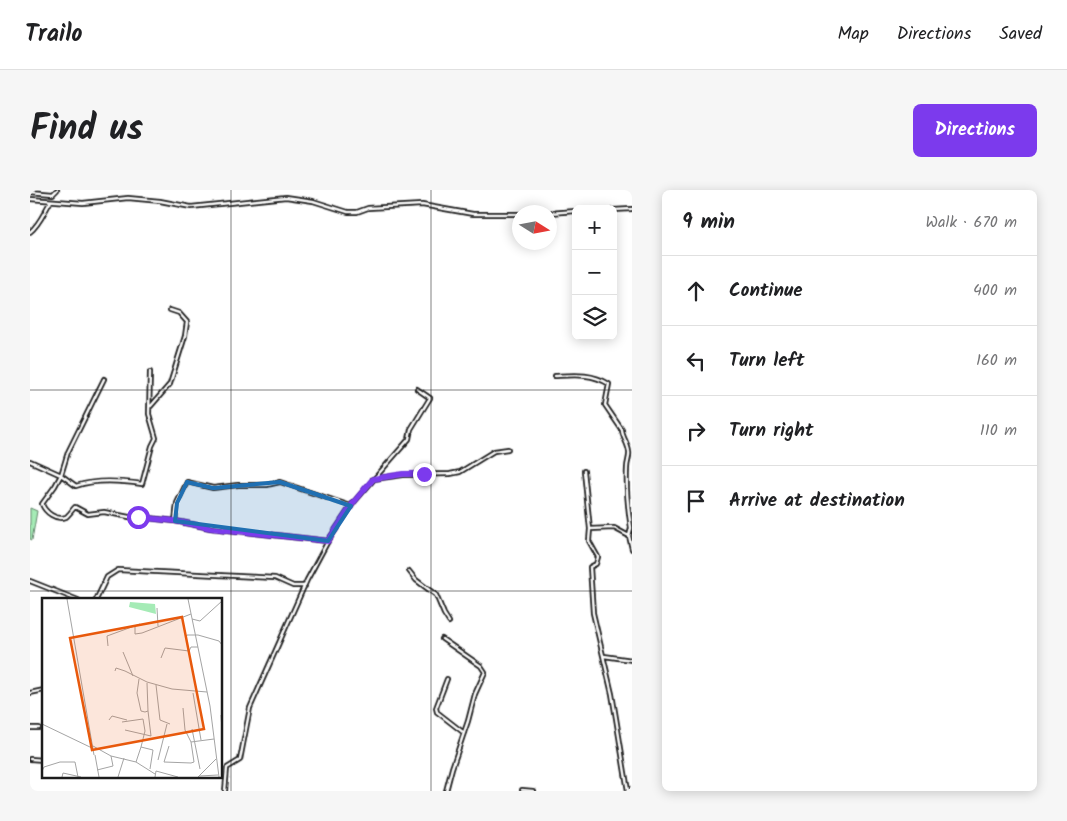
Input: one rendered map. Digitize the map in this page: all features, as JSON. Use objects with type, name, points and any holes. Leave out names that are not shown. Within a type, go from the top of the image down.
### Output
[{"type":"street","points":[[30,192],[53,194],[57,190]]},
{"type":"street","points":[[30,199],[83,203],[128,198],[160,201],[190,207],[286,197],[313,201],[348,212],[357,212],[368,208],[422,205],[473,214],[512,214]]},
{"type":"street","points":[[30,232],[43,216],[51,201]]},
{"type":"street","points":[[617,210],[632,209]]},
{"type":"street","points":[[557,212],[572,211]]},
{"type":"street","points":[[150,407],[170,384],[187,330],[187,322],[184,318],[179,313],[170,310]]},
{"type":"street","points":[[30,461],[61,474],[76,486],[86,482],[126,481],[142,484],[156,438],[150,414],[150,372]]},
{"type":"street","points":[[556,376],[584,374],[609,384],[605,406],[622,430],[622,434],[628,442],[630,454],[627,466],[631,528],[629,536],[632,549]]},
{"type":"street","points":[[104,379],[68,452],[61,474],[42,504],[44,510],[53,517],[66,516],[75,508],[88,514],[104,512],[129,517],[175,521],[211,528],[328,541]]},
{"type":"street","points":[[222,768],[227,768],[240,760],[250,708],[305,586],[328,541],[351,506],[409,439],[411,428],[430,398],[417,389]]},
{"type":"street","points":[[151,398],[159,396]]},
{"type":"street","points":[[373,479],[403,474],[460,472],[494,451],[508,449]]},
{"type":"street","points":[[584,471],[590,529],[589,541],[598,557],[596,564],[590,567],[593,613],[612,694],[628,791]]},
{"type":"street","points":[[175,521],[177,503],[187,482],[213,488],[280,482],[351,506]]},
{"type":"street","points":[[590,529],[614,528],[629,536]]},
{"type":"street","points":[[97,598],[107,577],[118,570],[275,578],[293,586],[305,586]]},
{"type":"street","points":[[409,570],[416,580],[436,595],[444,614],[450,622]]},
{"type":"street","points":[[30,580],[73,598]]},
{"type":"street","points":[[442,639],[481,666],[485,672],[476,694],[446,791]]},
{"type":"street","points":[[604,656],[632,660]]},
{"type":"street","points":[[448,679],[436,708],[437,712],[464,733]]},
{"type":"street","points":[[30,728],[39,728]]},
{"type":"street","points":[[225,791],[227,768]]},
{"type":"street","points":[[522,790],[533,791]]},
{"type":"highlighted area","points":[[187,482],[213,488],[280,482],[351,506],[328,541],[175,521],[177,503]]},
{"type":"green space","points":[[30,508],[37,511],[32,540],[30,539]]},
{"type":"route","points":[[138,517],[175,521],[211,528],[328,541],[354,502],[373,479],[403,474],[424,474]]}]
